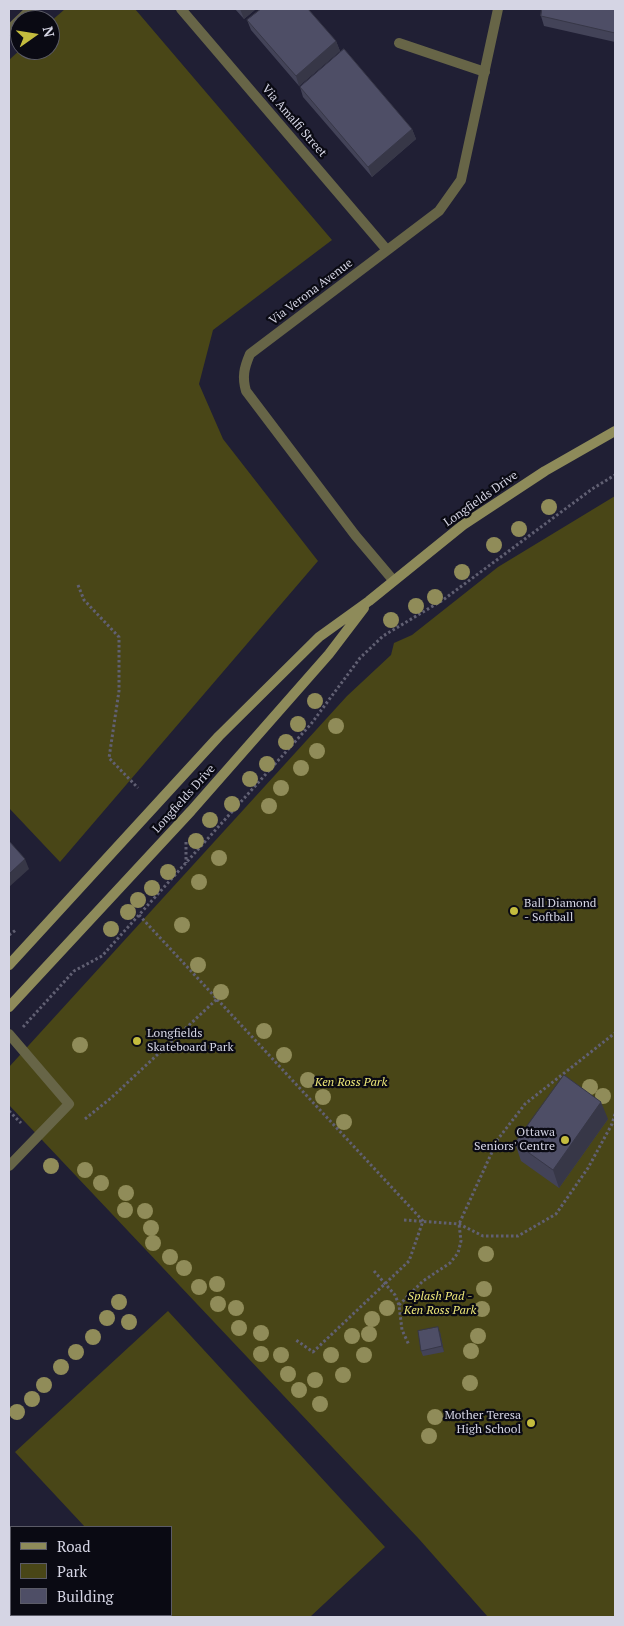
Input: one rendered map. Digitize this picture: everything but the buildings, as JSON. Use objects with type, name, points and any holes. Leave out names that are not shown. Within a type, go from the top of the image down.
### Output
[{"type":"street","points":[[9,30],[31,9]]},
{"type":"street","name":"Via Amalfi Street","points":[[181,9],[387,250]]},
{"type":"street","name":"Via Verona Avenue","points":[[393,580],[355,535],[246,391],[243,379],[244,367],[250,354],[439,211],[461,180],[498,9]]},
{"type":"street","points":[[399,43],[484,72]]},
{"type":"street","name":"Longfields Drive","points":[[9,965],[219,736],[320,637],[369,601],[463,525],[545,471],[615,431]]},
{"type":"street","name":"Longfields Drive","points":[[9,1007],[191,811],[329,654],[369,601]]},
{"type":"street","points":[[9,1034],[69,1104],[9,1166]]},
{"type":"path","points":[[32,1016],[74,971],[102,956],[311,724],[360,658],[383,636],[443,600],[592,489],[615,475]]},
{"type":"path","points":[[78,585],[84,600],[119,637],[119,691],[109,758],[138,788]]},
{"type":"path","points":[[139,915],[218,998],[422,1221]]},
{"type":"path","points":[[84,1119],[111,1098],[218,998]]},
{"type":"path","points":[[399,1305],[423,1280],[450,1263],[458,1253],[461,1241],[459,1224],[498,1139],[525,1104],[615,1033]]},
{"type":"path","points":[[9,1111],[21,1124]]},
{"type":"path","points":[[404,1220],[459,1224],[483,1236],[518,1236],[556,1214],[588,1168],[612,1124],[615,1114]]},
{"type":"path","points":[[296,1340],[313,1352],[386,1284],[409,1261],[422,1221]]},
{"type":"path","points":[[374,1271],[386,1284],[399,1305],[402,1330],[409,1345]]},
{"type":"green space","points":[[65,9],[135,9],[332,240],[213,330],[199,384],[223,439],[318,561],[60,862],[9,808],[9,60],[60,60],[60,13]]},
{"type":"green space","name":"Ken Ross Park","points":[[615,496],[615,1617],[488,1617],[419,1539],[9,1105],[9,1067],[347,696],[391,655],[394,643],[412,635],[498,567]]},
{"type":"green space","points":[[168,1311],[385,1547],[310,1617],[168,1617],[172,1616],[172,1526],[84,1526],[15,1452]]},
{"type":"place","name":"Ball Diamond - Softball","points":[[514,911]]},
{"type":"place","name":"Longfields Skateboard Park","points":[[137,1041]]},
{"type":"place","name":"Ottawa Seniors' Centre","points":[[565,1140]]},
{"type":"place","name":"Mother Teresa High School","points":[[531,1423]]},
{"type":"park label","name":"Splash Pad - Ken Ross Park","points":[[440,1304]]}]
